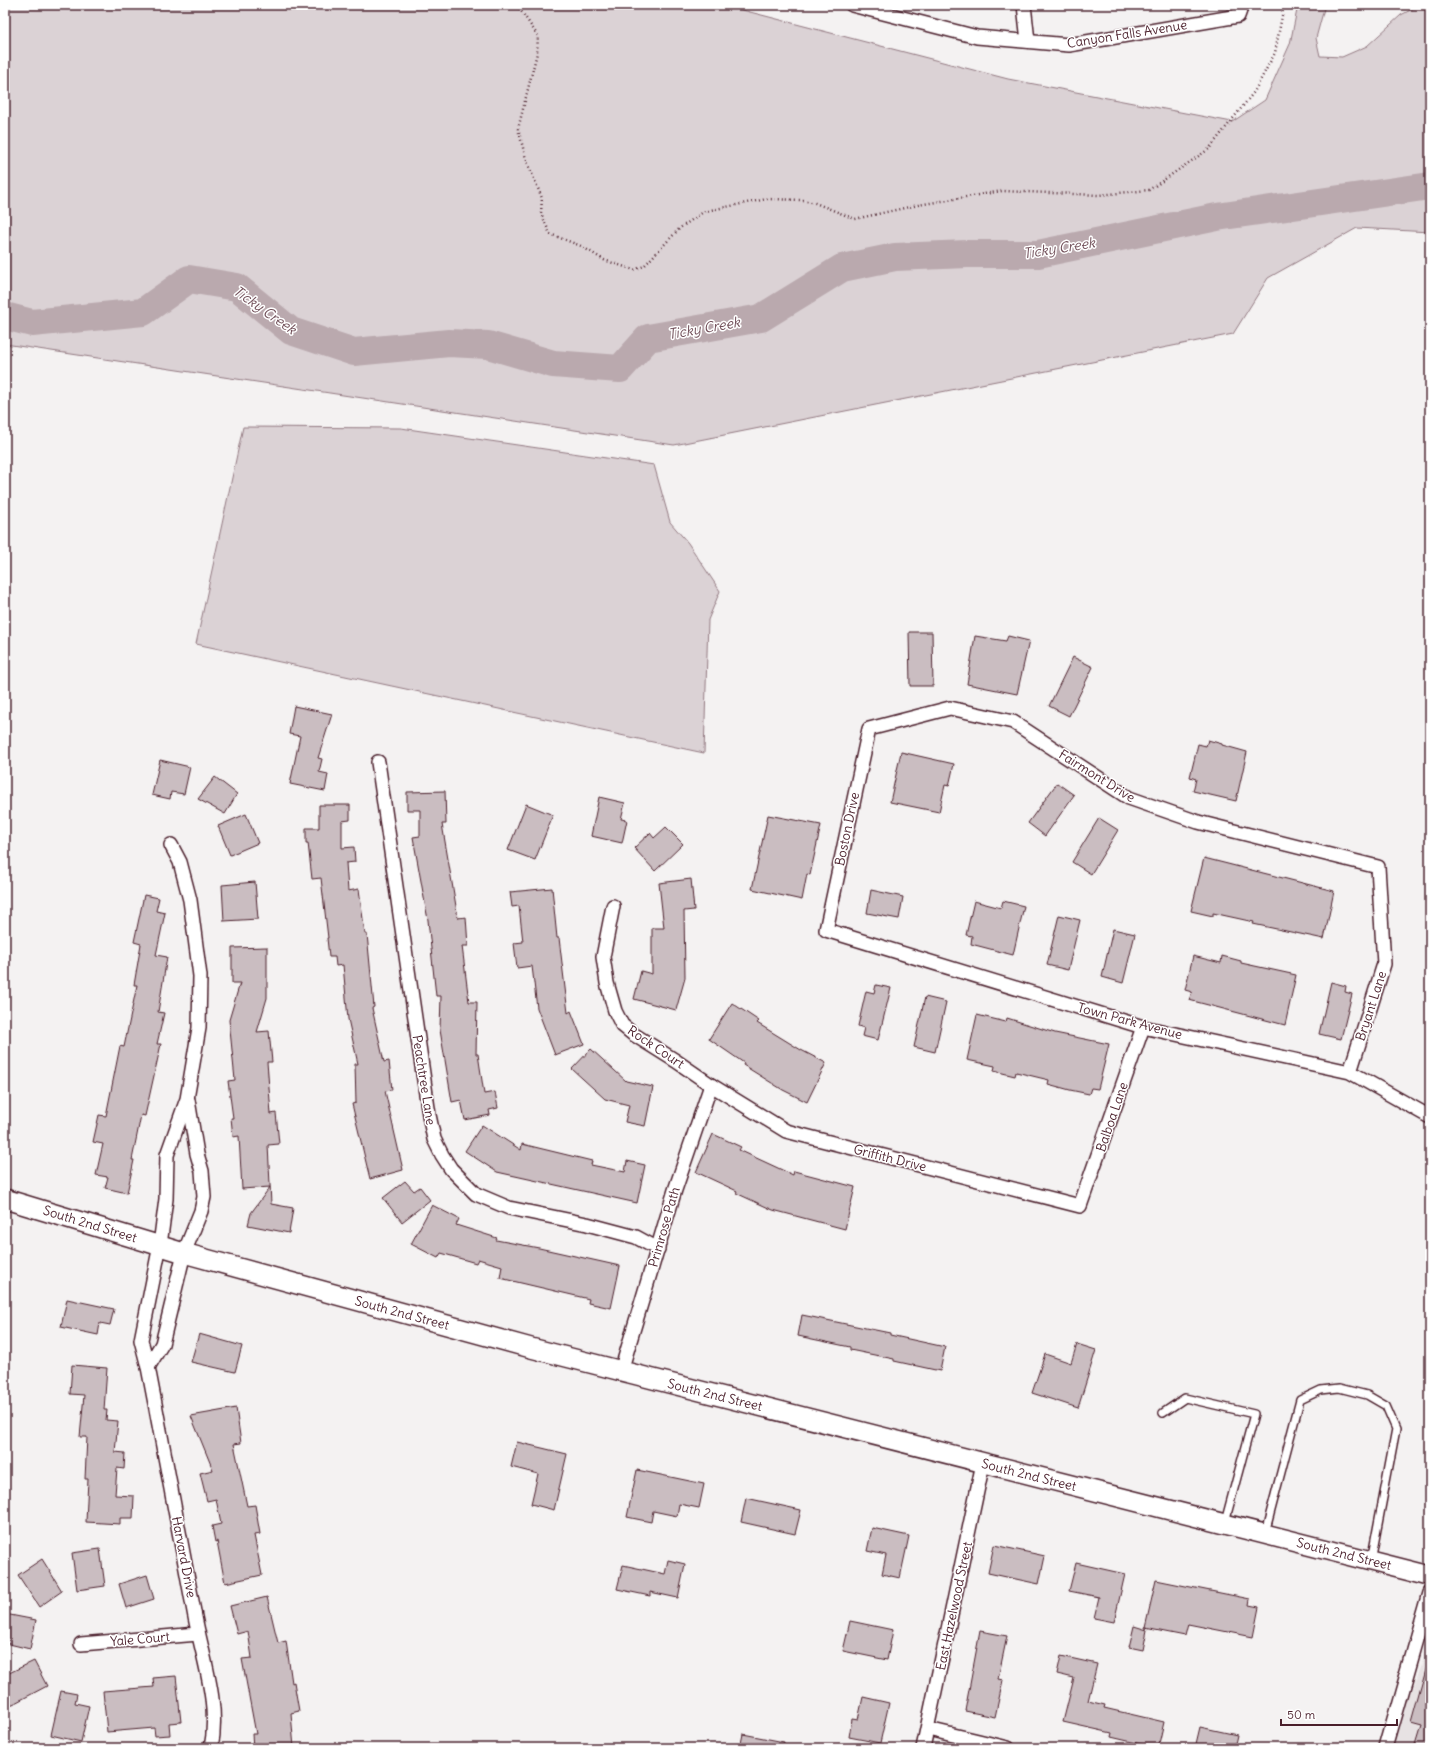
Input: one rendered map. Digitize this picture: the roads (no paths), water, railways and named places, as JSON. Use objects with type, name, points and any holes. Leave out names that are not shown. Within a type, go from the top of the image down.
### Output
[{"type":"main road","name":"South 2nd Street","points":[[5,1199],[184,1252],[524,1346],[1430,1576]]},
{"type":"street","name":"Canyon Falls Avenue","points":[[852,5],[977,37],[1069,45],[1240,10]]},
{"type":"street","points":[[1024,5],[1028,41]]},
{"type":"street","name":"Fairmont Drive","points":[[869,729],[950,708],[1013,722],[1129,798],[1198,822],[1378,867]]},
{"type":"street","name":"Boston Drive","points":[[826,930],[869,729]]},
{"type":"street","name":"Peachtree Lane","points":[[378,762],[429,1115],[434,1139],[442,1155],[463,1182],[476,1194],[492,1202],[509,1208],[587,1224],[636,1237],[658,1249]]},
{"type":"street","points":[[148,1367],[162,1344],[184,1252],[201,1211],[204,1197],[202,1172],[197,1154],[187,1099],[199,1028],[200,976],[190,900],[180,862],[171,845]]},
{"type":"street","name":"Bryant Lane","points":[[1350,1072],[1384,964],[1378,867]]},
{"type":"street","name":"Rock Court","points":[[613,906],[603,957],[607,983],[615,1010],[622,1025],[632,1034],[711,1085]]},
{"type":"street","name":"Town Park Avenue","points":[[826,930],[1143,1027],[1350,1072],[1430,1117]]},
{"type":"street","name":"Balboa Lane","points":[[1080,1206],[1143,1027]]},
{"type":"street","name":"Primrose Path","points":[[621,1371],[675,1190],[711,1085]]},
{"type":"street","name":"Griffith Drive","points":[[711,1085],[786,1131],[1080,1206]]},
{"type":"street","name":"Harvard Drive","points":[[187,1099],[167,1155],[166,1199],[160,1245],[141,1340],[148,1367],[198,1634],[212,1700],[211,1748]]},
{"type":"street","name":"East Hazelwood Street","points":[[923,1748],[983,1463]]},
{"type":"street","points":[[1386,1748],[1430,1594]]},
{"type":"street","name":"Yale Court","points":[[81,1644],[198,1634]]},
{"type":"street","points":[[928,1728],[1008,1748]]},
{"type":"lane","points":[[1265,1534],[1300,1400],[1321,1390],[1339,1388],[1367,1395],[1386,1406],[1396,1429],[1371,1561]]},
{"type":"lane","points":[[1163,1412],[1185,1398],[1254,1414],[1224,1524]]},
{"type":"waterway","name":"Ticky Creek","points":[[5,316],[32,323],[143,312],[189,279],[237,287],[291,331],[354,352],[449,343],[488,345],[553,364],[620,369],[648,338],[761,318],[842,268],[895,257],[967,254],[1038,254],[1217,217],[1430,186]]}]
